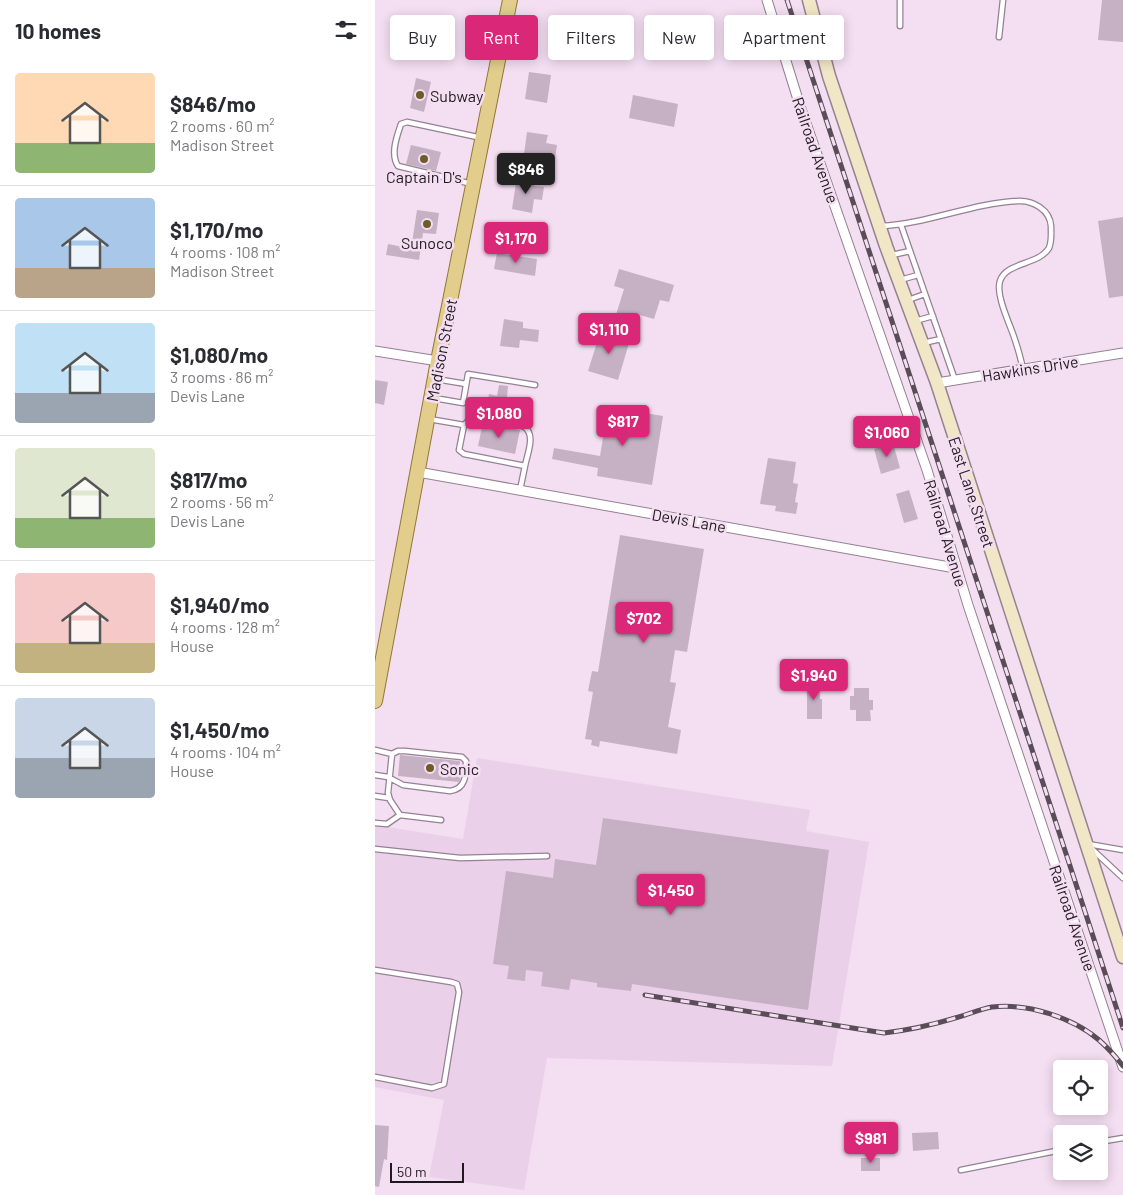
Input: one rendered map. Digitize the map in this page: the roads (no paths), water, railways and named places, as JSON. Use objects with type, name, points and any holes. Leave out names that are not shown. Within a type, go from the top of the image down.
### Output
[{"type":"main road","name":"Madison Street","points":[[375,701],[438,361],[510,0]]},
{"type":"street","name":"Railroad Avenue","points":[[767,0],[800,106],[927,470],[954,563],[1123,1067]]},
{"type":"street","name":"East Lane Street","points":[[809,0],[829,76],[889,256],[937,383],[1123,957]]},
{"type":"street","points":[[375,351],[438,361]]},
{"type":"street","name":"Hawkins Drive","points":[[937,383],[1123,353]]},
{"type":"street","name":"Devis Lane","points":[[418,472],[955,568],[954,563]]},
{"type":"lane","points":[[900,0],[900,26]]},
{"type":"lane","points":[[999,37],[1003,0]]},
{"type":"lane","points":[[474,184],[398,166],[394,152],[401,124],[407,122],[483,138]]},
{"type":"lane","points":[[879,226],[901,225],[969,209],[1020,200],[1036,204],[1044,210],[1051,222],[1049,249],[1039,257],[1008,271],[1000,281],[999,292],[1023,369]]},
{"type":"lane","points":[[901,225],[955,380]]},
{"type":"lane","points":[[889,256],[910,251]]},
{"type":"lane","points":[[899,280],[918,275]]},
{"type":"lane","points":[[906,300],[925,294]]},
{"type":"lane","points":[[914,322],[933,316]]},
{"type":"lane","points":[[922,344],[941,339]]},
{"type":"lane","points":[[432,397],[463,403],[468,374],[535,385]]},
{"type":"lane","points":[[435,378],[466,384]]},
{"type":"lane","points":[[520,490],[525,466],[531,436],[528,429],[523,426],[471,418],[464,425],[459,450],[464,454],[525,466]]},
{"type":"lane","points":[[428,419],[464,425]]},
{"type":"lane","points":[[375,750],[392,754],[405,750],[462,757],[466,766],[464,784],[458,790],[451,791],[403,785],[389,777],[375,775]]},
{"type":"lane","points":[[392,754],[389,798],[400,815]]},
{"type":"lane","points":[[375,796],[389,798]]},
{"type":"lane","points":[[375,823],[387,824],[400,815],[441,820]]},
{"type":"lane","points":[[1086,844],[1123,850]]},
{"type":"lane","points":[[1086,844],[1123,878]]},
{"type":"lane","points":[[375,849],[460,858],[547,856]]},
{"type":"lane","points":[[375,970],[451,982],[457,984],[459,992],[444,1084],[432,1088],[375,1077]]},
{"type":"lane","points":[[1108,1140],[1123,1138]]},
{"type":"lane","points":[[961,1170],[1053,1152]]},
{"type":"railway","points":[[787,0],[1123,1028]]},
{"type":"railway","points":[[645,995],[884,1033],[946,1021],[992,1007],[1020,1007],[1049,1013],[1076,1025],[1099,1040],[1123,1066]]},
{"type":"place","name":"Subway","points":[[420,95]]},
{"type":"place","name":"Captain D's","points":[[424,159]]},
{"type":"place","name":"Sunoco","points":[[427,224]]},
{"type":"place","name":"Sonic","points":[[430,768]]}]
